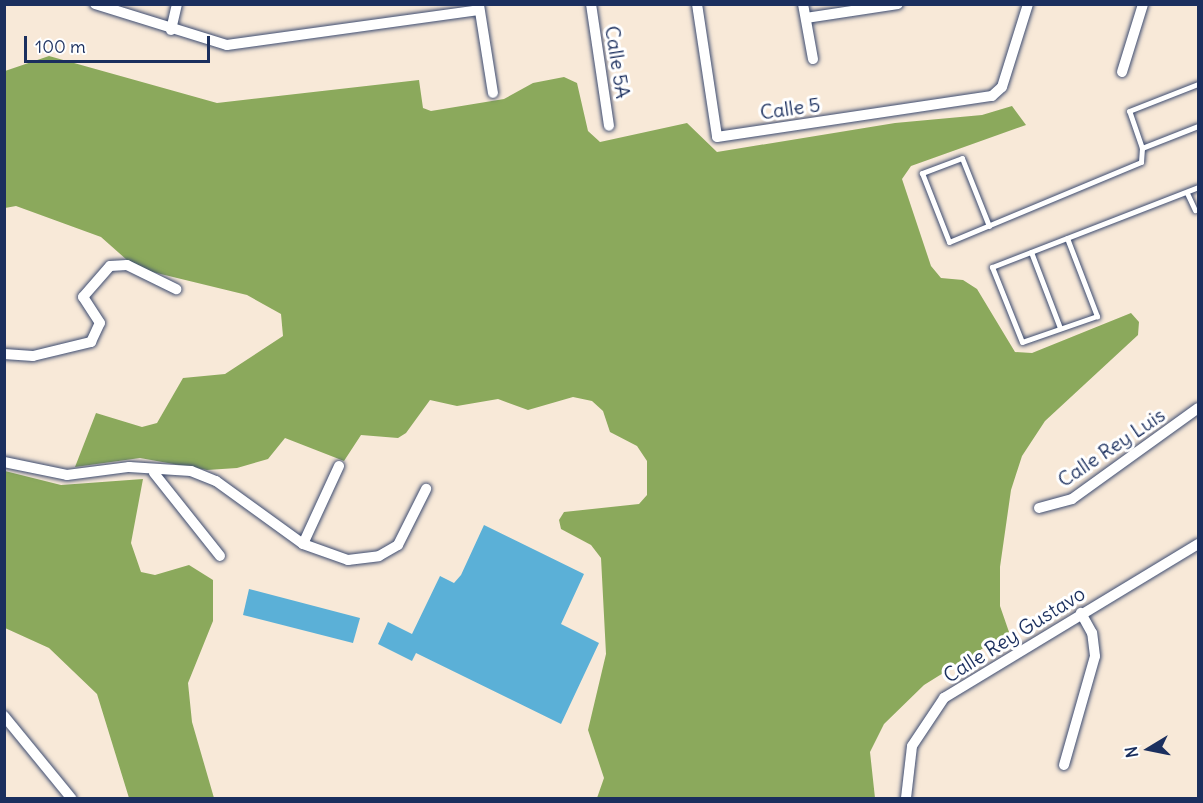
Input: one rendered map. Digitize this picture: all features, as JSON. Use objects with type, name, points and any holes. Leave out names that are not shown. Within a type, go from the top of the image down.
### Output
[{"type":"street","points":[[95,4],[171,30],[226,45],[254,44],[479,7],[493,93]]},
{"type":"street","points":[[171,30],[177,4]]},
{"type":"street","name":"Calle 5A","points":[[591,4],[609,126]]},
{"type":"street","name":"Calle 5","points":[[696,4],[717,137],[999,92],[1028,4]]},
{"type":"street","points":[[803,4],[813,59]]},
{"type":"street","points":[[806,18],[898,4]]},
{"type":"street","points":[[1122,72],[1143,4]]},
{"type":"street","points":[[4,354],[33,356],[91,342],[100,323],[83,297],[110,266],[127,265],[176,289]]},
{"type":"street","name":"Calle Rey Luis","points":[[1039,508],[1072,499],[1198,408]]},
{"type":"street","points":[[4,462],[67,475],[129,467],[154,473],[169,468],[216,481],[303,544],[348,560],[389,552],[398,545],[426,489]]},
{"type":"street","points":[[303,544],[339,466]]},
{"type":"street","points":[[154,473],[220,556]]},
{"type":"street","name":"Calle Rey Gustavo","points":[[906,798],[912,746],[944,698],[1198,544]]},
{"type":"street","points":[[1064,765],[1095,656],[1092,633],[1081,613]]},
{"type":"street","points":[[4,716],[71,798]]},
{"type":"lane","points":[[989,226],[962,158],[922,173],[949,242],[989,226],[1141,162],[1142,148],[1128,111],[1198,84]]},
{"type":"lane","points":[[1142,148],[1198,126]]},
{"type":"lane","points":[[1067,238],[1097,316],[1022,342],[992,267],[1198,187]]},
{"type":"lane","points":[[1186,193],[1195,210]]},
{"type":"lane","points":[[1031,252],[1060,328]]},
{"type":"green space","points":[[49,56],[217,103],[419,80],[423,108],[431,111],[504,99],[533,83],[564,77],[577,83],[588,131],[600,142],[687,123],[717,152],[895,123],[982,115],[1012,106],[1026,125],[911,166],[902,179],[931,266],[941,278],[963,280],[977,289],[1015,352],[1032,353],[1131,313],[1139,322],[1138,335],[1045,421],[1022,456],[1011,490],[1000,567],[1000,606],[1009,632],[924,685],[884,724],[870,752],[875,798],[597,798],[604,778],[588,730],[606,654],[601,558],[591,545],[561,529],[559,520],[564,512],[639,504],[647,495],[647,461],[637,446],[610,432],[603,411],[592,401],[573,397],[528,410],[498,399],[457,406],[430,400],[406,433],[398,438],[361,435],[344,461],[285,438],[268,459],[237,468],[207,470],[140,458],[75,467],[96,413],[142,427],[157,423],[183,378],[225,374],[283,336],[281,314],[247,295],[136,268],[101,237],[16,206],[5,208],[5,71]]},
{"type":"green space","points":[[5,471],[61,485],[143,479],[131,543],[141,572],[155,575],[189,565],[213,580],[213,621],[188,683],[192,722],[214,798],[129,798],[97,694],[49,648],[5,628]]},
{"type":"water","points":[[484,525],[584,574],[561,624],[599,643],[561,724],[416,653],[412,661],[378,644],[388,622],[412,634],[440,576],[454,583],[461,575]]},
{"type":"water","points":[[249,589],[360,618],[353,643],[243,615]]}]
